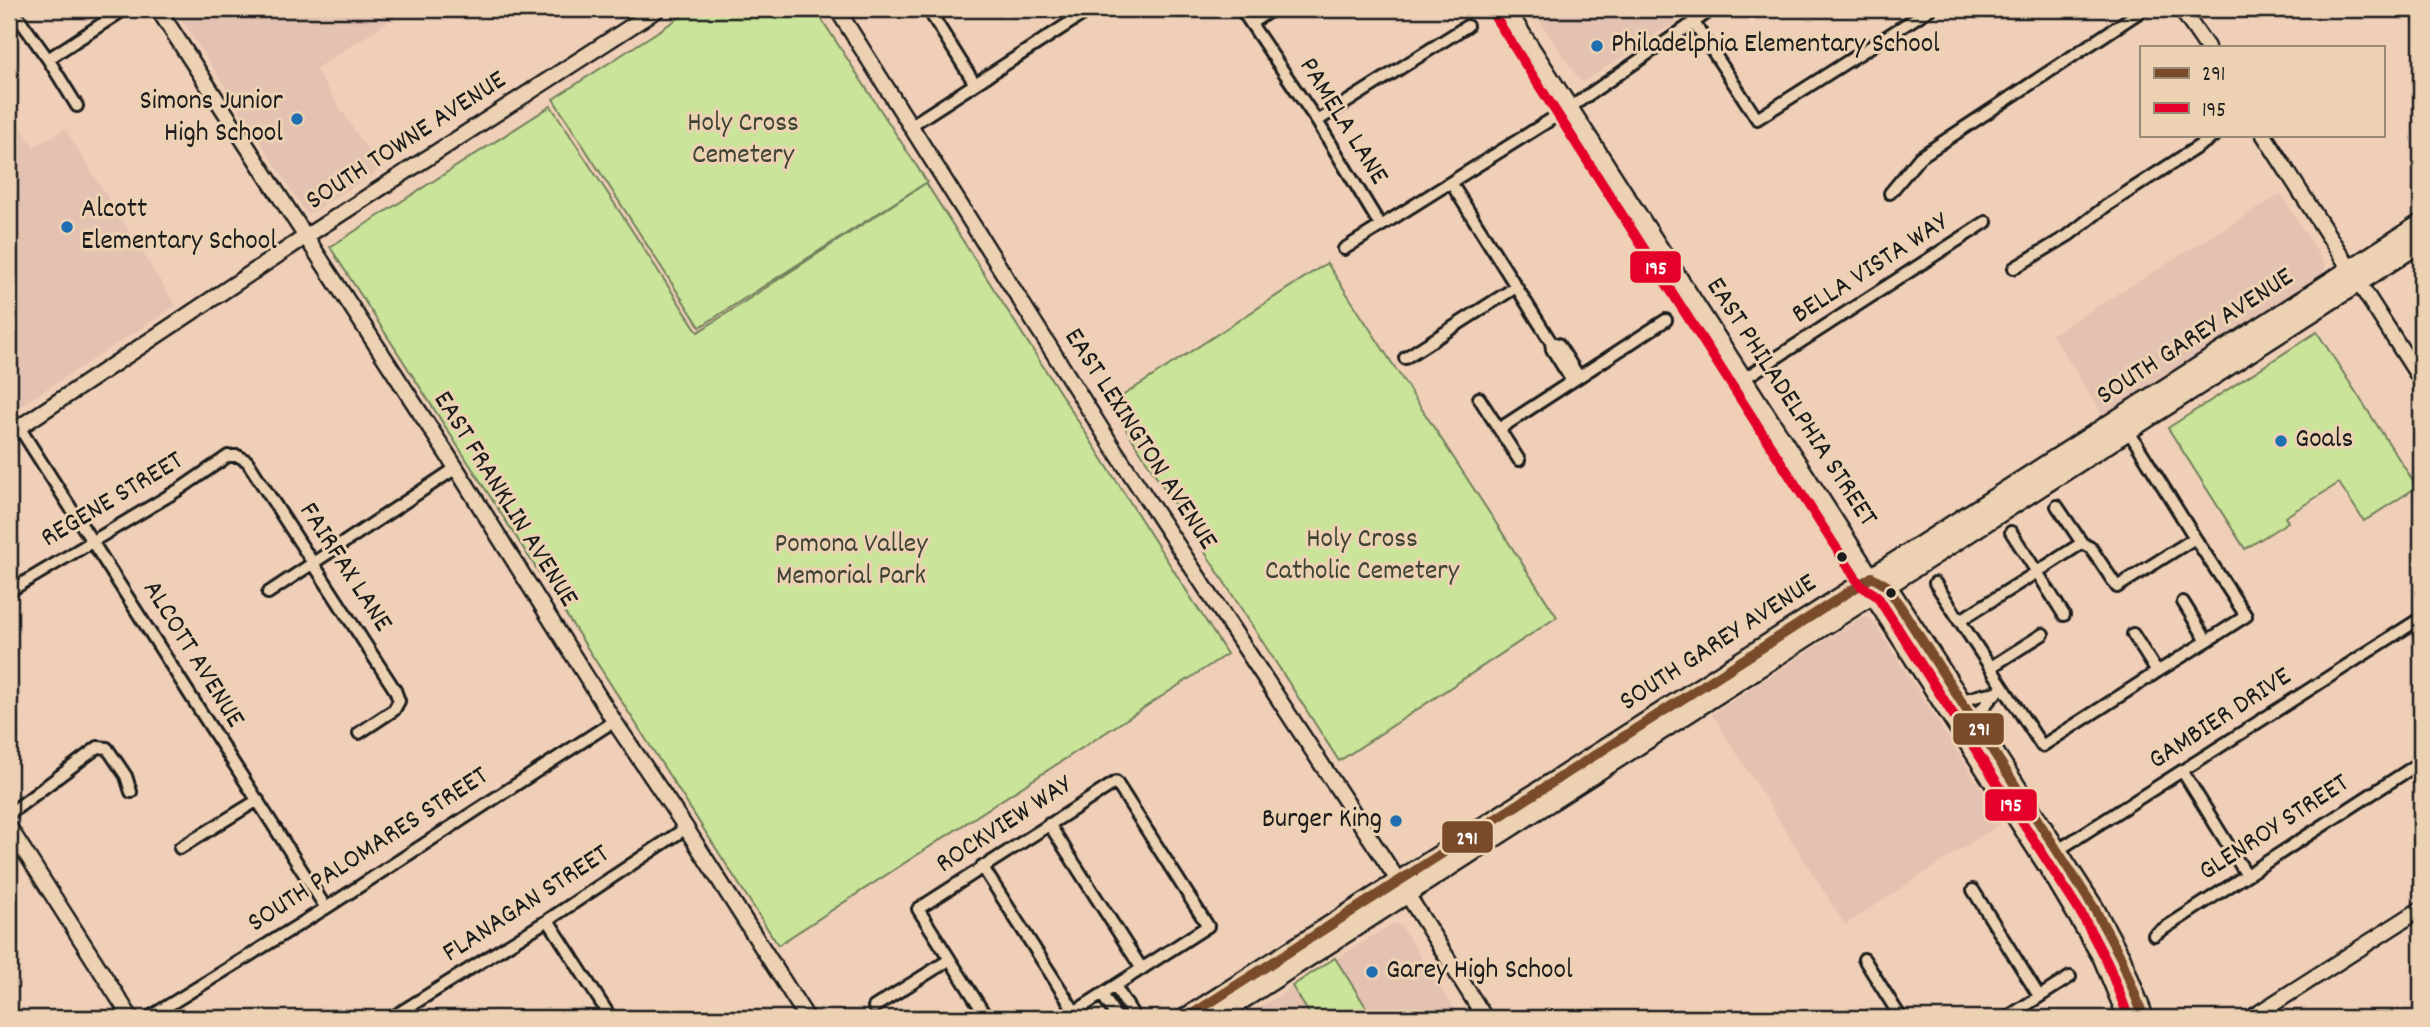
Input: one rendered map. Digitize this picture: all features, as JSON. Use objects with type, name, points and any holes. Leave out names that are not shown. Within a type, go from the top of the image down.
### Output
[{"type":"main road","name":"SOUTH GAREY AVENUE","points":[[1877,586],[2354,276],[2421,223]]},
{"type":"main road","name":"SOUTH GAREY AVENUE","points":[[1213,1018],[1403,888],[1706,693],[2107,444],[2144,402],[2354,276],[2421,242]]},
{"type":"main road","points":[[1877,586],[2051,855],[2103,958],[2127,1018]]},
{"type":"main road","points":[[1956,708],[1975,720],[1992,746],[2018,803]]},
{"type":"main road","points":[[1956,708],[1977,737],[1992,746]]},
{"type":"main road","points":[[2051,855],[2094,908],[2121,958],[2144,1018]]},
{"type":"main road","name":"SOUTH GAREY AVENUE","points":[[1186,1018],[1403,888]]},
{"type":"street","points":[[12,9],[48,58],[77,106]]},
{"type":"street","points":[[48,58],[125,9]]},
{"type":"street","name":"EAST FRANKLIN AVENUE","points":[[158,9],[456,468],[614,721],[807,1018]]},
{"type":"street","name":"SOUTH TOWNE AVENUE","points":[[14,431],[305,237],[658,9]]},
{"type":"street","name":"EAST LEXINGTON AVENUE","points":[[836,9],[1112,446],[1403,888],[1485,1018]]},
{"type":"street","points":[[928,9],[975,84]]},
{"type":"street","points":[[1067,9],[1074,20]]},
{"type":"street","points":[[911,126],[1091,9]]},
{"type":"street","name":"PAMELA LANE","points":[[1241,9],[1317,121],[1380,225]]},
{"type":"street","points":[[1251,23],[1273,9]]},
{"type":"street","name":"EAST PHILADELPHIA STREET","points":[[1507,9],[1877,586]]},
{"type":"street","points":[[1344,249],[1571,107],[1713,9]]},
{"type":"street","points":[[1693,21],[1757,119],[1930,9]]},
{"type":"street","points":[[1890,193],[1920,157],[2144,9]]},
{"type":"street","points":[[2181,9],[2206,46]]},
{"type":"street","points":[[1317,121],[1467,26]]},
{"type":"street","points":[[2014,268],[2069,235],[2106,206],[2214,136]]},
{"type":"street","points":[[2265,136],[2421,380]]},
{"type":"street","points":[[1451,183],[1551,342],[1558,344],[1575,379]]},
{"type":"street","name":"BELLA VISTA WAY","points":[[1745,378],[1986,222]]},
{"type":"street","points":[[1405,358],[1516,288]]},
{"type":"street","points":[[1499,429],[1666,320]]},
{"type":"street","points":[[1479,398],[1519,460]]},
{"type":"street","points":[[1935,583],[1991,667],[1999,690],[2042,746],[2246,616],[2124,424]]},
{"type":"street","name":"ALCOTT AVENUE","points":[[14,431],[93,540],[326,908]]},
{"type":"street","name":"REGENE STREET","points":[[13,589],[180,489],[228,456],[238,456]]},
{"type":"street","name":"FAIRFAX LANE","points":[[238,456],[247,461],[396,690],[399,701],[394,710],[359,733]]},
{"type":"street","points":[[268,593],[456,468]]},
{"type":"street","points":[[2057,506],[2082,544],[2091,548],[2118,587],[2195,538]]},
{"type":"street","points":[[2011,532],[2064,615]]},
{"type":"street","points":[[1959,621],[2082,544]]},
{"type":"street","points":[[2183,602],[2207,641]]},
{"type":"street","name":"GAMBIER DRIVE","points":[[2051,855],[2421,618]]},
{"type":"street","points":[[1991,667],[2043,634]]},
{"type":"street","points":[[2133,634],[2157,673]]},
{"type":"street","points":[[1956,708],[1987,692],[1999,690]]},
{"type":"street","points":[[1975,720],[1999,690]]},
{"type":"street","name":"SOUTH PALOMARES STREET","points":[[148,1018],[326,908],[614,721]]},
{"type":"street","points":[[9,814],[98,747],[107,748],[127,776],[131,792]]},
{"type":"street","name":"GLENROY STREET","points":[[2154,935],[2421,762]]},
{"type":"street","points":[[2183,772],[2246,874]]},
{"type":"street","name":"ROCKVIEW WAY","points":[[949,960],[918,909],[1116,782],[1208,926],[1142,969]]},
{"type":"street","points":[[180,848],[258,800]]},
{"type":"street","points":[[982,866],[1070,1015],[1142,969],[1049,824]]},
{"type":"street","points":[[9,827],[131,1018]]},
{"type":"street","name":"FLANAGAN STREET","points":[[391,1018],[548,920],[686,828]]},
{"type":"street","points":[[1973,890],[2039,996]]},
{"type":"street","points":[[2251,1018],[2272,1013],[2421,909]]},
{"type":"street","points":[[548,920],[611,1018]]},
{"type":"street","points":[[1864,959],[1901,1018]]},
{"type":"street","points":[[874,1007],[949,960],[987,1018]]},
{"type":"street","points":[[2006,1018],[2070,977]]},
{"type":"street","points":[[1115,986],[1135,1018]]},
{"type":"street","points":[[1102,994],[1117,1018]]},
{"type":"shaded area","name":"Simons Junior High School","points":[[175,9],[408,9],[315,69],[380,170],[307,213]]},
{"type":"shaded area","name":"Philadelphia Elementary School","points":[[1534,9],[1695,9],[1585,81],[1580,81]]},
{"type":"shaded area","name":"Alcott Elementary School","points":[[9,108],[34,147],[65,129],[176,306],[9,413]]},
{"type":"shaded area","points":[[2281,194],[2326,266],[2322,274],[2104,417],[2052,334]]},
{"type":"shaded area","points":[[1861,617],[1871,618],[2003,822],[1845,925],[1712,714]]},
{"type":"shaded area","name":"Garey High School","points":[[1393,923],[1401,926],[1460,1018],[1243,1018]]},
{"type":"green space","name":"Holy Cross Cemetery","points":[[693,9],[815,9],[927,182],[700,327],[553,99]]},
{"type":"green space","name":"Pomona Valley Memorial Park","points":[[551,106],[698,332],[926,183],[1227,654],[778,945],[330,247]]},
{"type":"green space","name":"Holy Cross Catholic Cemetery","points":[[1327,263],[1557,617],[1339,761],[1110,404]]},
{"type":"green space","name":"Goals","points":[[2317,332],[2417,487],[2364,521],[2339,483],[2285,517],[2288,522],[2245,549],[2168,428]]},
{"type":"green space","points":[[1335,958],[1373,1018],[1312,1018],[1292,986]]},
{"type":"transit line","name":"195","points":[[1495,17],[1860,585],[1877,596],[2082,915],[2108,964],[2129,1018]]},
{"type":"transit line","name":"291","points":[[1186,1018],[1872,577],[1887,586],[2094,908],[2121,958],[2144,1018]]},
{"type":"place","name":"Philadelphia Elementary School","points":[[1597,46]]},
{"type":"place","name":"Simons Junior High School","points":[[297,119]]},
{"type":"place","name":"Alcott Elementary School","points":[[67,227]]},
{"type":"place","name":"Goals","points":[[2281,441]]},
{"type":"place","name":"Burger King","points":[[1396,821]]},
{"type":"place","name":"Garey High School","points":[[1372,972]]}]
